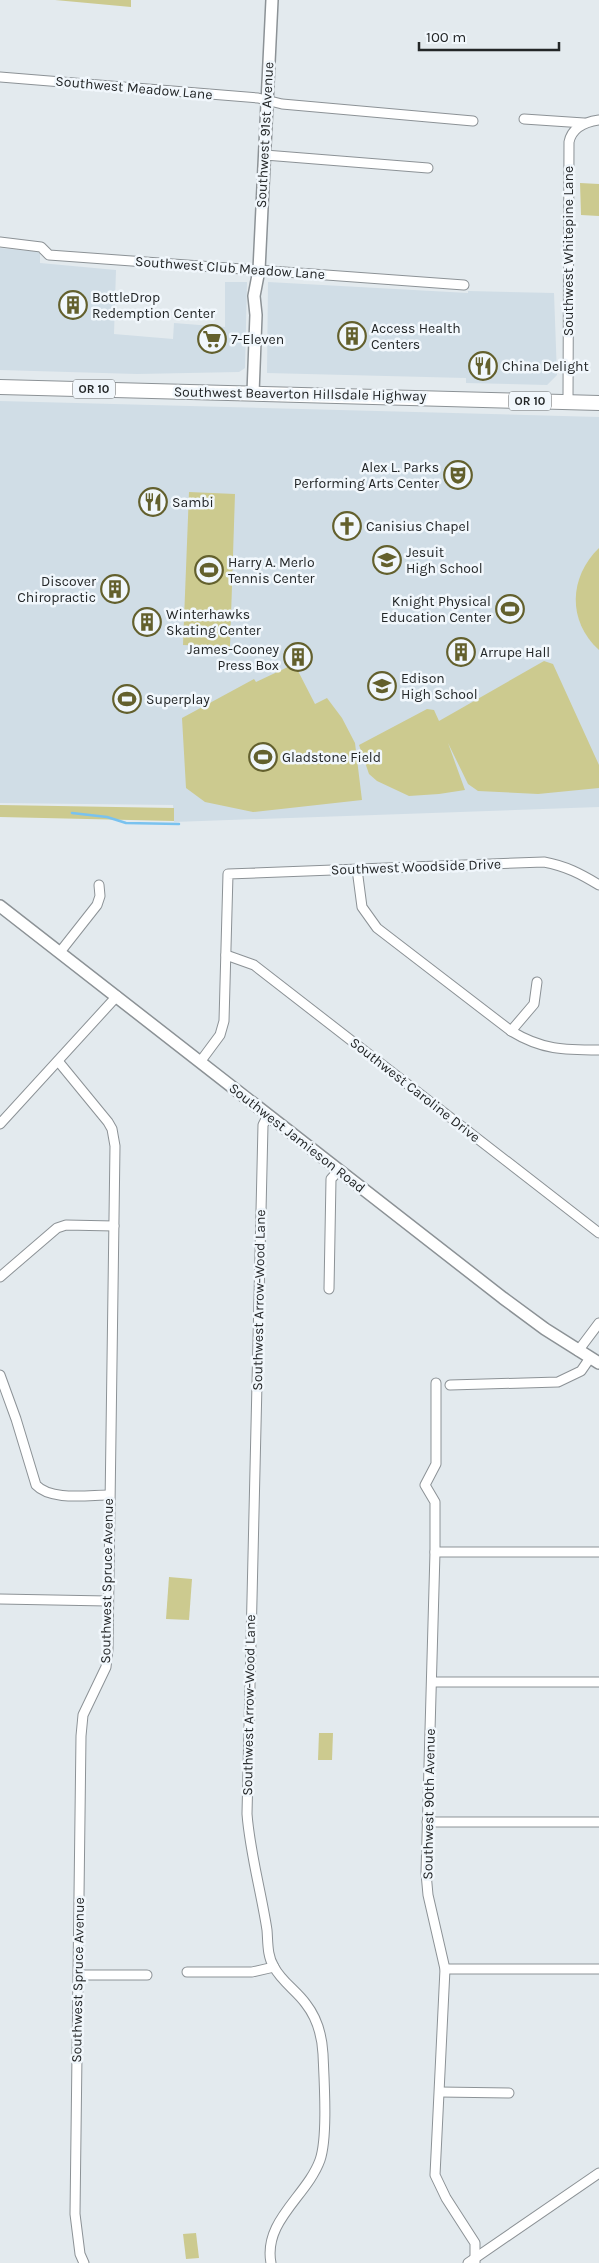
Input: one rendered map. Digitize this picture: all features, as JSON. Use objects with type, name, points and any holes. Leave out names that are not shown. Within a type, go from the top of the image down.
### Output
[{"type":"main road","name":"Southwest Beaverton Hillsdale Highway","points":[[0,386],[599,403]]},
{"type":"street","name":"Southwest 91st Avenue","points":[[253,393],[256,315],[261,306],[262,298],[259,270],[272,0]]},
{"type":"street","name":"Southwest Meadow Lane","points":[[0,77],[258,98],[282,104],[474,121]]},
{"type":"street","points":[[524,118],[584,123],[599,120]]},
{"type":"street","name":"Southwest Whitepine Lane","points":[[568,402],[569,142],[573,130],[584,123]]},
{"type":"street","points":[[265,155],[428,168]]},
{"type":"street","name":"Southwest Club Meadow Lane","points":[[0,242],[41,247],[49,255],[464,285]]},
{"type":"street","name":"Southwest Woodside Drive","points":[[226,955],[228,874],[544,862],[561,865],[578,872],[599,885]]},
{"type":"street","points":[[357,869],[362,907],[377,928],[511,1031],[528,1042],[550,1048],[599,1050]]},
{"type":"street","points":[[60,952],[98,905],[100,896],[99,885]]},
{"type":"street","name":"Southwest Jamieson Road","points":[[0,906],[503,1298],[595,1361]]},
{"type":"street","points":[[200,1062],[220,1035],[224,1021],[226,955]]},
{"type":"street","name":"Southwest Caroline Drive","points":[[226,955],[254,966],[599,1233]]},
{"type":"street","points":[[511,1031],[534,1004],[537,982]]},
{"type":"street","points":[[0,1124],[117,996]]},
{"type":"street","name":"Southwest Spruce Avenue","points":[[58,1061],[112,1129],[115,1146],[107,1601],[108,1650],[106,1667],[83,1715],[81,1736],[74,2214],[80,2254],[84,2263]]},
{"type":"street","name":"Southwest Arrow-Wood Lane","points":[[268,1115],[264,1125],[247,1814],[250,1845],[267,1931],[269,1955],[274,1967],[306,2004],[320,2031],[324,2095],[323,2142],[320,2160],[275,2227],[270,2241],[270,2263]]},
{"type":"street","points":[[329,1289],[331,1179],[339,1170]]},
{"type":"street","points":[[0,1277],[57,1228],[66,1225],[114,1226]]},
{"type":"street","points":[[578,1351],[599,1323]]},
{"type":"street","points":[[450,1385],[558,1382],[578,1373],[595,1361]]},
{"type":"street","points":[[0,1375],[16,1419],[36,1485],[50,1495],[109,1495]]},
{"type":"street","name":"Southwest 90th Avenue","points":[[436,1383],[436,1464],[425,1485],[435,1502],[426,1873],[428,1895],[445,1969],[435,2175],[446,2198],[475,2243],[473,2261]]},
{"type":"street","points":[[435,1552],[599,1552]]},
{"type":"street","points":[[0,1599],[107,1601]]},
{"type":"street","points":[[432,1682],[599,1682]]},
{"type":"street","points":[[427,1822],[599,1822]]},
{"type":"street","points":[[187,1972],[252,1972],[274,1967]]},
{"type":"street","points":[[445,1969],[599,1969]]},
{"type":"street","points":[[79,1975],[147,1975]]},
{"type":"street","points":[[440,2092],[509,2093]]},
{"type":"street","points":[[473,2261],[599,2173]]},
{"type":"shaded area","points":[[55,0],[131,0],[131,7]]},
{"type":"shaded area","points":[[580,183],[599,184],[599,216],[581,215]]},
{"type":"shaded area","points":[[0,248],[40,252],[40,263],[116,270],[114,334],[173,339],[174,323],[225,327],[225,282],[247,282],[245,368],[239,372],[137,374],[0,370]]},
{"type":"shaded area","points":[[268,282],[468,293],[468,291],[554,293],[557,375],[547,385],[466,383],[466,378],[267,373]]},
{"type":"shaded area","name":"Jesuit High School","points":[[0,401],[599,417],[599,807],[174,822],[173,805],[0,803]]},
{"type":"shaded area","name":"Harry A. Merlo Tennis Center","points":[[189,492],[235,494],[230,647],[183,645]]},
{"type":"shaded area","points":[[599,548],[599,650],[581,626],[577,613],[576,599],[577,585],[582,572]]},
{"type":"shaded area","points":[[544,661],[553,664],[599,765],[599,788],[538,794],[478,791],[468,784],[448,743],[465,790],[409,796],[377,781],[369,774],[359,745],[427,709],[434,710],[439,721]]},
{"type":"shaded area","name":"Gladstone Field","points":[[290,666],[297,669],[315,704],[327,698],[342,718],[355,743],[362,800],[253,812],[205,802],[186,788],[182,718],[254,679],[256,682]]},
{"type":"shaded area","points":[[0,805],[174,808],[174,821],[0,817]]},
{"type":"shaded area","points":[[169,1577],[192,1579],[189,1620],[166,1619]]},
{"type":"shaded area","points":[[319,1733],[333,1733],[332,1760],[318,1760]]},
{"type":"shaded area","points":[[196,2233],[199,2258],[186,2259],[183,2234]]},
{"type":"waterway","points":[[72,813],[107,817],[126,823],[179,824]]},
{"type":"place","name":"BottleDrop Redemption Center","points":[[73,305]]},
{"type":"place","name":"Access Health Centers","points":[[352,336]]},
{"type":"place","name":"7-Eleven","points":[[212,339]]},
{"type":"place","name":"China Delight","points":[[483,366]]},
{"type":"place","name":"Alex L. Parks Performing Arts Center","points":[[458,475]]},
{"type":"place","name":"Sambi","points":[[153,502]]},
{"type":"place","name":"Canisius Chapel","points":[[347,526]]},
{"type":"place","name":"Jesuit High School","points":[[387,560]]},
{"type":"place","name":"Harry A. Merlo Tennis Center","points":[[209,570]]},
{"type":"place","name":"Discover Chiropractic","points":[[115,589]]},
{"type":"place","name":"Knight Physical Education Center","points":[[510,609]]},
{"type":"place","name":"Winterhawks Skating Center","points":[[147,622]]},
{"type":"place","name":"Arrupe Hall","points":[[461,652]]},
{"type":"place","name":"James-Cooney Press Box","points":[[298,657]]},
{"type":"place","name":"Edison High School","points":[[382,686]]},
{"type":"place","name":"Superplay","points":[[127,699]]},
{"type":"place","name":"Gladstone Field","points":[[263,757]]}]
